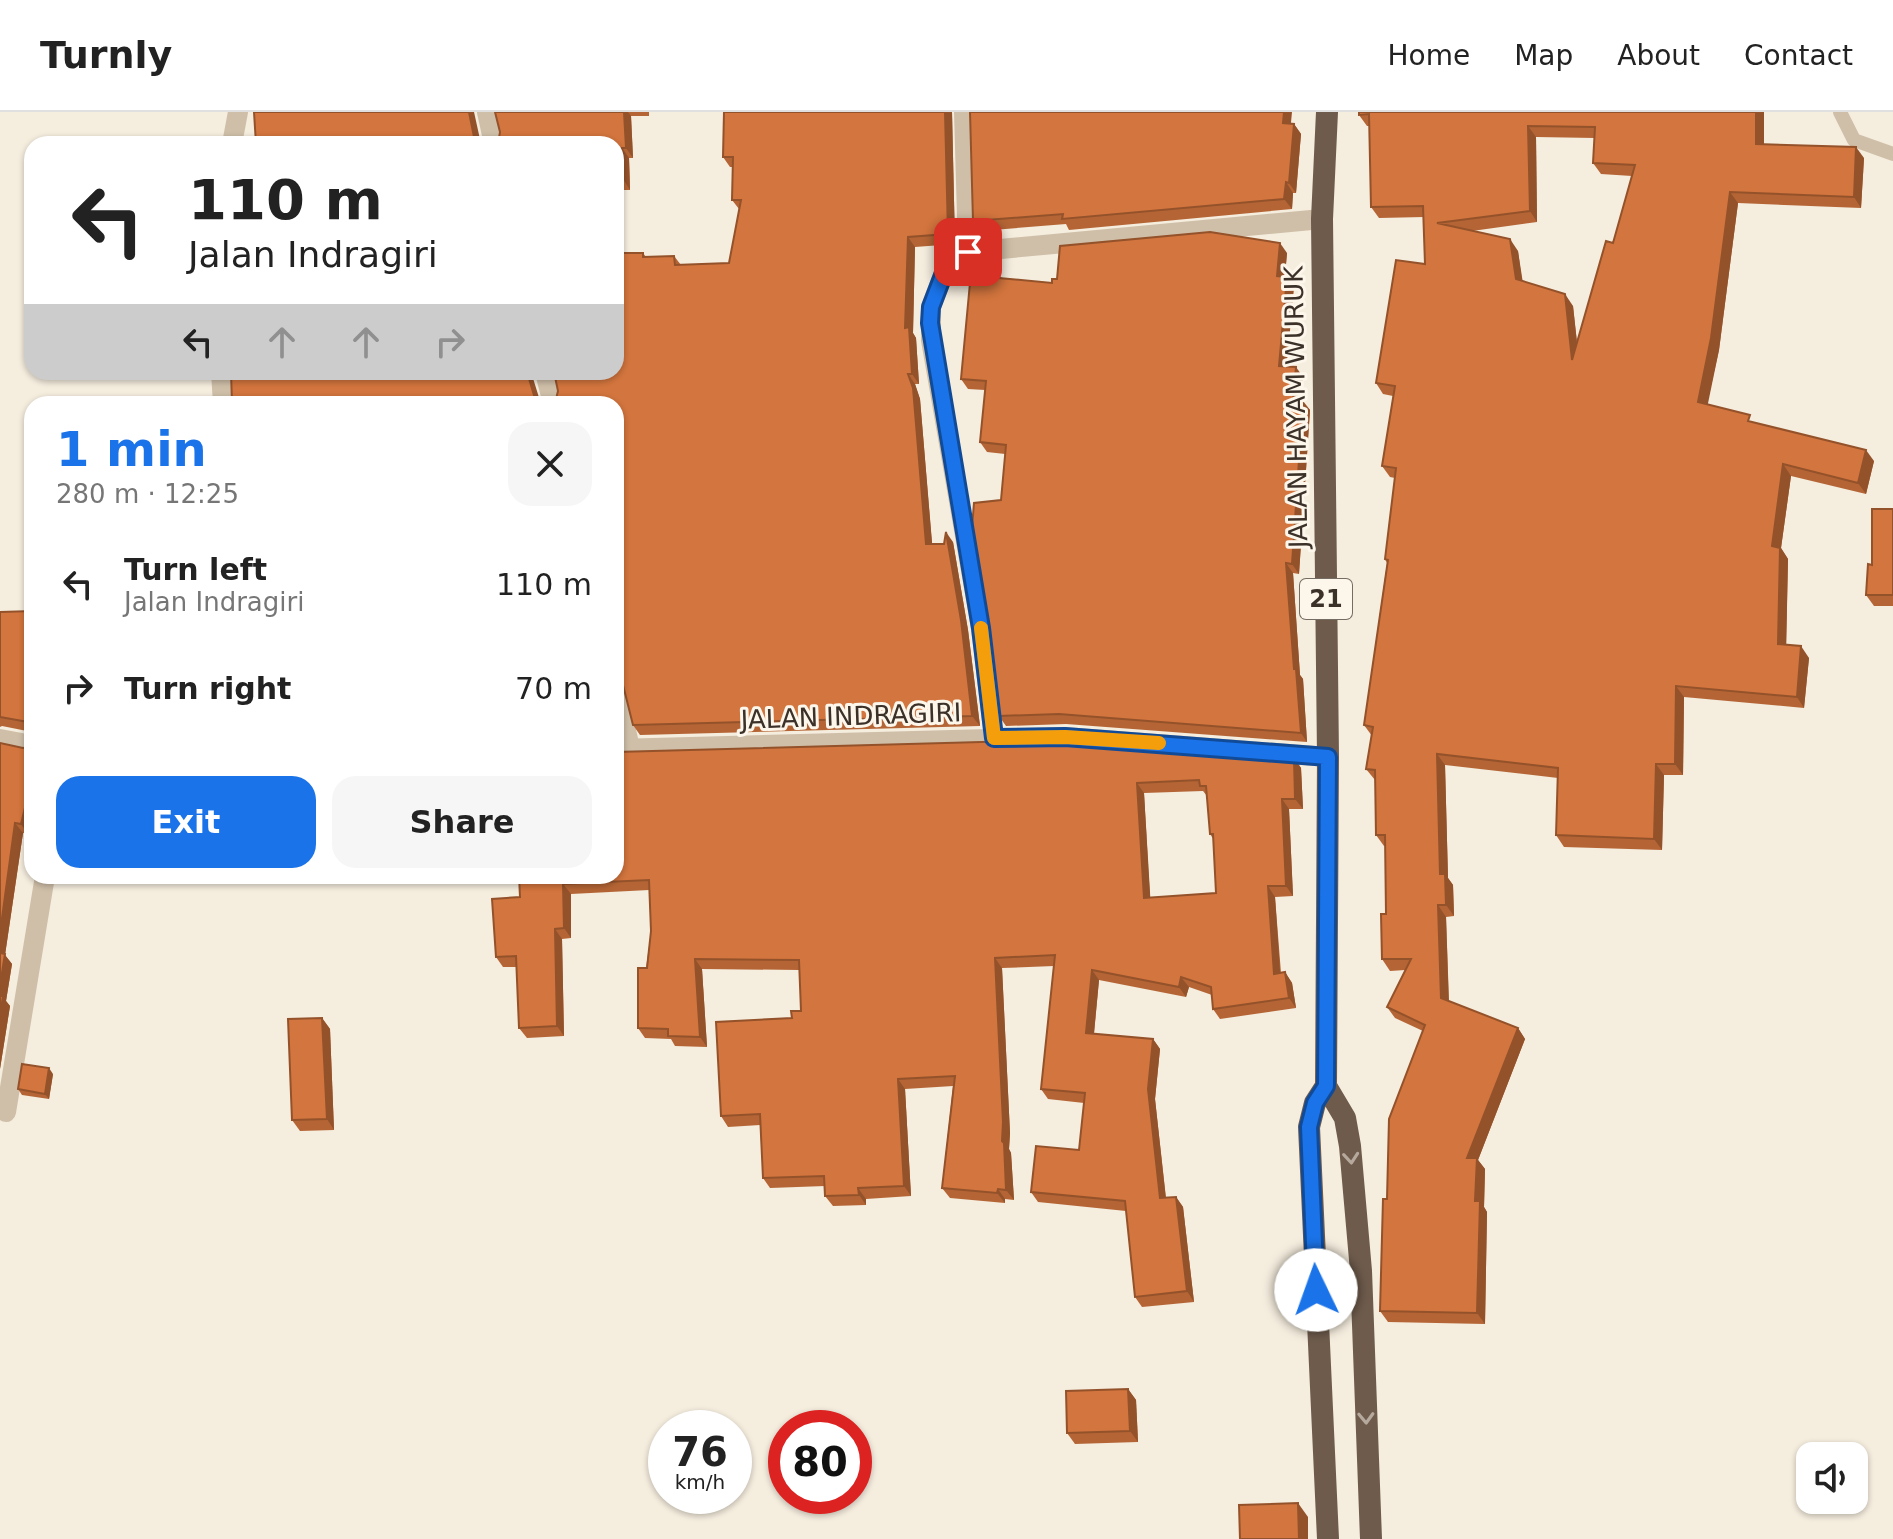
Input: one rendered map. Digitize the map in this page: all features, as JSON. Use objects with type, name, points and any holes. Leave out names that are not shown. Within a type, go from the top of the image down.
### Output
[{"type":"highway","name":"JALAN HAYAM WURUK","points":[[1327,112],[1322,219],[1328,757],[1326,1086],[1345,1118],[1350,1146],[1361,1271],[1371,1539]]},
{"type":"highway","name":"JALAN HAYAM WURUK","points":[[1326,1086],[1315,1103],[1309,1127],[1328,1539]]},
{"type":"street","points":[[234,136],[238,112]]},
{"type":"street","points":[[487,112],[492,136]]},
{"type":"street","points":[[964,112],[968,252]]},
{"type":"street","points":[[994,738],[981,628],[931,340],[931,307],[947,265],[968,252],[1322,219]]},
{"type":"street","name":"JALAN INDRAGIRI","points":[[624,748],[1065,737],[1328,757]]},
{"type":"street","points":[[0,739],[24,744]]},
{"type":"street","points":[[6,1112],[44,884]]},
{"type":"lane","points":[[1840,112],[1854,140],[1893,154]]},
{"type":"building","points":[[254,112],[469,112],[474,136],[256,136]]},
{"type":"building","points":[[495,112],[624,112],[626,148],[624,136],[499,136]]},
{"type":"building","points":[[724,112],[945,112],[948,234],[908,237],[905,328],[909,327],[912,374],[908,374],[913,388],[926,544],[944,544],[946,532],[961,620],[972,716],[633,725],[624,689],[624,396],[557,396],[556,380],[624,380],[624,253],[643,253],[643,257],[674,256],[675,265],[729,263],[741,200],[732,200],[733,157],[723,157]]},
{"type":"building","points":[[970,112],[1284,112],[1283,123],[1294,124],[1289,183],[1286,182],[1284,199],[1062,219],[1063,214],[973,221]]},
{"type":"building","points":[[1359,112],[1756,112],[1756,144],[1856,147],[1854,197],[1730,192],[1711,338],[1698,402],[1750,415],[1748,421],[1866,450],[1858,483],[1783,464],[1772,546],[1780,548],[1778,644],[1801,646],[1797,697],[1676,686],[1675,764],[1656,764],[1654,839],[1556,835],[1558,768],[1437,754],[1440,874],[1445,874],[1446,905],[1438,905],[1441,998],[1518,1028],[1467,1158],[1477,1158],[1475,1201],[1480,1201],[1477,1313],[1380,1311],[1389,1119],[1425,1025],[1387,1007],[1411,959],[1382,959],[1381,914],[1386,914],[1385,835],[1376,835],[1375,770],[1366,769],[1373,727],[1364,725],[1388,560],[1385,559],[1396,468],[1382,466],[1395,386],[1376,383],[1396,260],[1425,264],[1423,206],[1371,207],[1369,114],[1359,115]],"holes":[[[1528,126],[1595,127],[1593,163],[1635,165],[1613,243],[1606,241],[1572,360],[1565,294],[1516,279],[1510,239],[1437,223],[1530,211]]]},
{"type":"building","points":[[1210,232],[1280,243],[1277,276],[1287,277],[1279,366],[1296,367],[1293,400],[1303,401],[1292,564],[1286,563],[1301,733],[1059,714],[999,716],[972,527],[974,503],[1001,500],[1006,445],[980,442],[986,381],[961,379],[971,272],[1052,283],[1052,279],[1057,279],[1060,246]]},
{"type":"building","points":[[231,380],[529,380],[534,396],[232,396]]},
{"type":"building","points":[[1872,509],[1893,509],[1893,595],[1866,595],[1868,564],[1872,565]]},
{"type":"building","points":[[24,611],[24,721],[0,717],[0,612]]},
{"type":"building","points":[[1058,740],[1294,758],[1295,799],[1282,799],[1286,886],[1268,886],[1274,974],[1285,972],[1289,998],[1213,1009],[1211,987],[1181,977],[1179,987],[1092,970],[1086,1033],[1153,1039],[1148,1089],[1160,1198],[1176,1197],[1187,1291],[1135,1297],[1125,1201],[1031,1192],[1036,1146],[1079,1150],[1085,1093],[1041,1089],[1055,955],[995,958],[1006,1190],[998,1189],[997,1193],[942,1188],[955,1076],[898,1079],[904,1186],[858,1188],[859,1195],[825,1196],[824,1176],[763,1178],[760,1114],[721,1116],[716,1022],[792,1018],[791,1011],[801,1011],[799,960],[695,959],[700,1037],[668,1036],[668,1029],[638,1028],[638,968],[647,968],[651,931],[649,880],[624,881],[624,752]],"holes":[[[1199,780],[1200,786],[1206,786],[1210,834],[1213,834],[1216,893],[1144,898],[1137,783]]]},
{"type":"building","points":[[0,743],[24,748],[24,812],[21,824],[15,823],[0,933]]},
{"type":"building","points":[[519,884],[563,884],[564,928],[555,929],[557,1026],[519,1028],[516,956],[496,957],[492,899],[520,897]]},
{"type":"building","points":[[0,953],[5,954],[0,985]]},
{"type":"building","points":[[322,1018],[327,1119],[292,1120],[288,1019]]},
{"type":"building","points":[[22,1064],[49,1068],[45,1094],[18,1089]]},
{"type":"building","points":[[1128,1389],[1130,1431],[1067,1433],[1066,1391]]},
{"type":"building","points":[[1298,1503],[1299,1539],[1240,1539],[1239,1505]]},
{"type":"slow traffic","points":[[981,628],[994,738],[1065,737],[1159,743]]},
{"type":"route","points":[[968,252],[947,265],[931,307],[930,323],[981,628],[994,738],[1065,737],[1328,757],[1326,1086],[1315,1103],[1309,1127],[1316,1290]]}]
